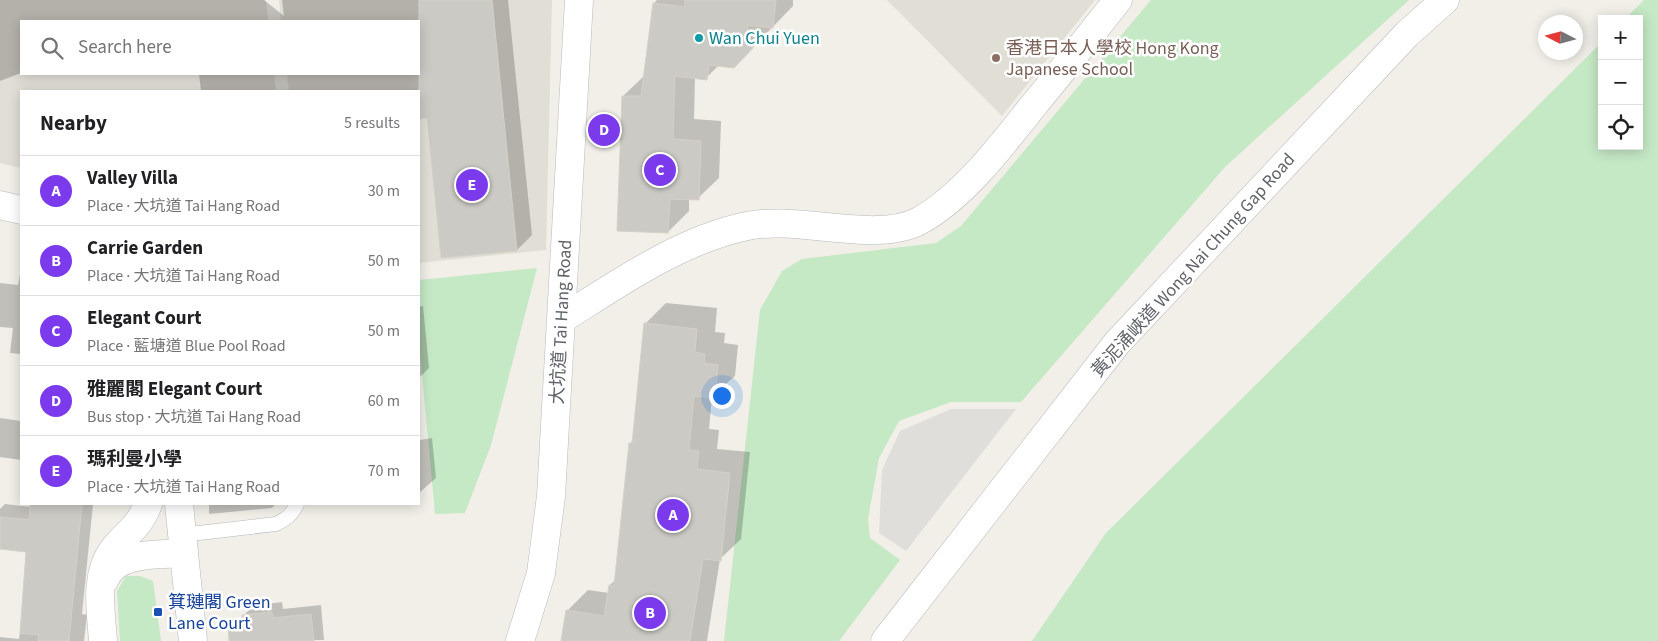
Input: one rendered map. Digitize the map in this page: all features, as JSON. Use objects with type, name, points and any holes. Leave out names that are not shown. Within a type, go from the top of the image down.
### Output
[{"type":"main road","name":"大坑道 Tai Hang Road","points":[[520,641],[535,597],[546,544],[551,496],[579,0]]},
{"type":"main road","points":[[562,319],[654,263],[698,242],[747,226],[810,224],[874,230],[900,228],[919,221],[944,203],[991,159],[1118,0]]},
{"type":"main road","name":"黃泥涌峽道 Wong Nai Chung Gap Road","points":[[885,641],[1117,343],[1407,34],[1445,0]]},
{"type":"main road","points":[[0,205],[20,210]]},
{"type":"main road","points":[[103,641],[100,597],[106,562],[114,549],[140,523],[148,505]]},
{"type":"main road","points":[[179,505],[193,641]]},
{"type":"main road","points":[[100,597],[105,576],[116,563],[182,544]]},
{"type":"lane","points":[[182,544],[276,524],[286,519],[296,505]]},
{"type":"shaded area","points":[[0,0],[266,0],[268,20],[20,20],[20,75],[274,75],[276,90],[20,90],[20,168],[0,163]]},
{"type":"shaded area","points":[[279,0],[552,0],[546,250],[420,263],[420,90],[289,90],[287,75],[420,75],[420,20],[281,20]]},
{"type":"shaded area","name":"香港日本人學校 Hong Kong Japanese School","points":[[887,0],[1095,0],[1002,116]]},
{"type":"shaded area","points":[[951,409],[1016,409],[906,551],[879,533],[882,470],[900,431]]},
{"type":"green space","points":[[1151,0],[1409,0],[1225,167],[1021,402],[951,402],[899,421],[879,458],[868,519],[870,538],[900,560],[839,641],[724,641],[760,310],[782,271],[802,259],[936,243],[961,226]]},
{"type":"green space","points":[[1644,0],[1658,0],[1658,641],[1032,641],[1106,533],[1598,46],[1598,150],[1643,150],[1643,15],[1629,15]]},
{"type":"green space","points":[[537,268],[491,445],[465,513],[435,514],[420,353],[420,280]]},
{"type":"green space","points":[[126,576],[140,576],[153,581],[161,641],[120,641],[117,591]]},
{"type":"building","points":[[419,0],[492,0],[517,251],[441,258],[427,118],[420,119]]},
{"type":"building","points":[[685,0],[776,0],[773,28],[747,25],[753,48],[734,68],[709,65],[707,80],[675,76],[673,139],[701,141],[699,200],[670,199],[668,233],[617,231],[622,96],[641,96],[653,3],[685,7]]},
{"type":"building","points":[[644,323],[697,329],[695,352],[705,354],[704,363],[718,365],[715,398],[694,396],[689,450],[699,451],[697,469],[730,473],[721,561],[703,559],[690,641],[561,641],[566,610],[604,616],[609,585],[614,586],[629,443],[632,444]]},
{"type":"building","points":[[30,505],[82,505],[69,641],[38,641],[39,635],[20,633],[26,552],[0,549],[0,517],[29,520]]},
{"type":"building","points":[[272,612],[273,618],[311,614],[314,641],[229,641],[228,623],[242,622],[242,615]]},
{"type":"place","name":"Wan Chui Yuen","points":[[699,38]]},
{"type":"place","name":"香港日本人學校 Hong Kong Japanese School","points":[[996,58]]},
{"type":"place","name":"雅麗閣 Elegant Court","points":[[604,130]]},
{"type":"place","name":"Elegant Court","points":[[660,170]]},
{"type":"place","name":"瑪利曼小學","points":[[472,185]]},
{"type":"place","name":"Valley Villa","points":[[673,515]]},
{"type":"place","name":"箕璉閣 Green Lane Court","points":[[158,612]]},
{"type":"place","name":"Carrie Garden","points":[[650,613]]}]
